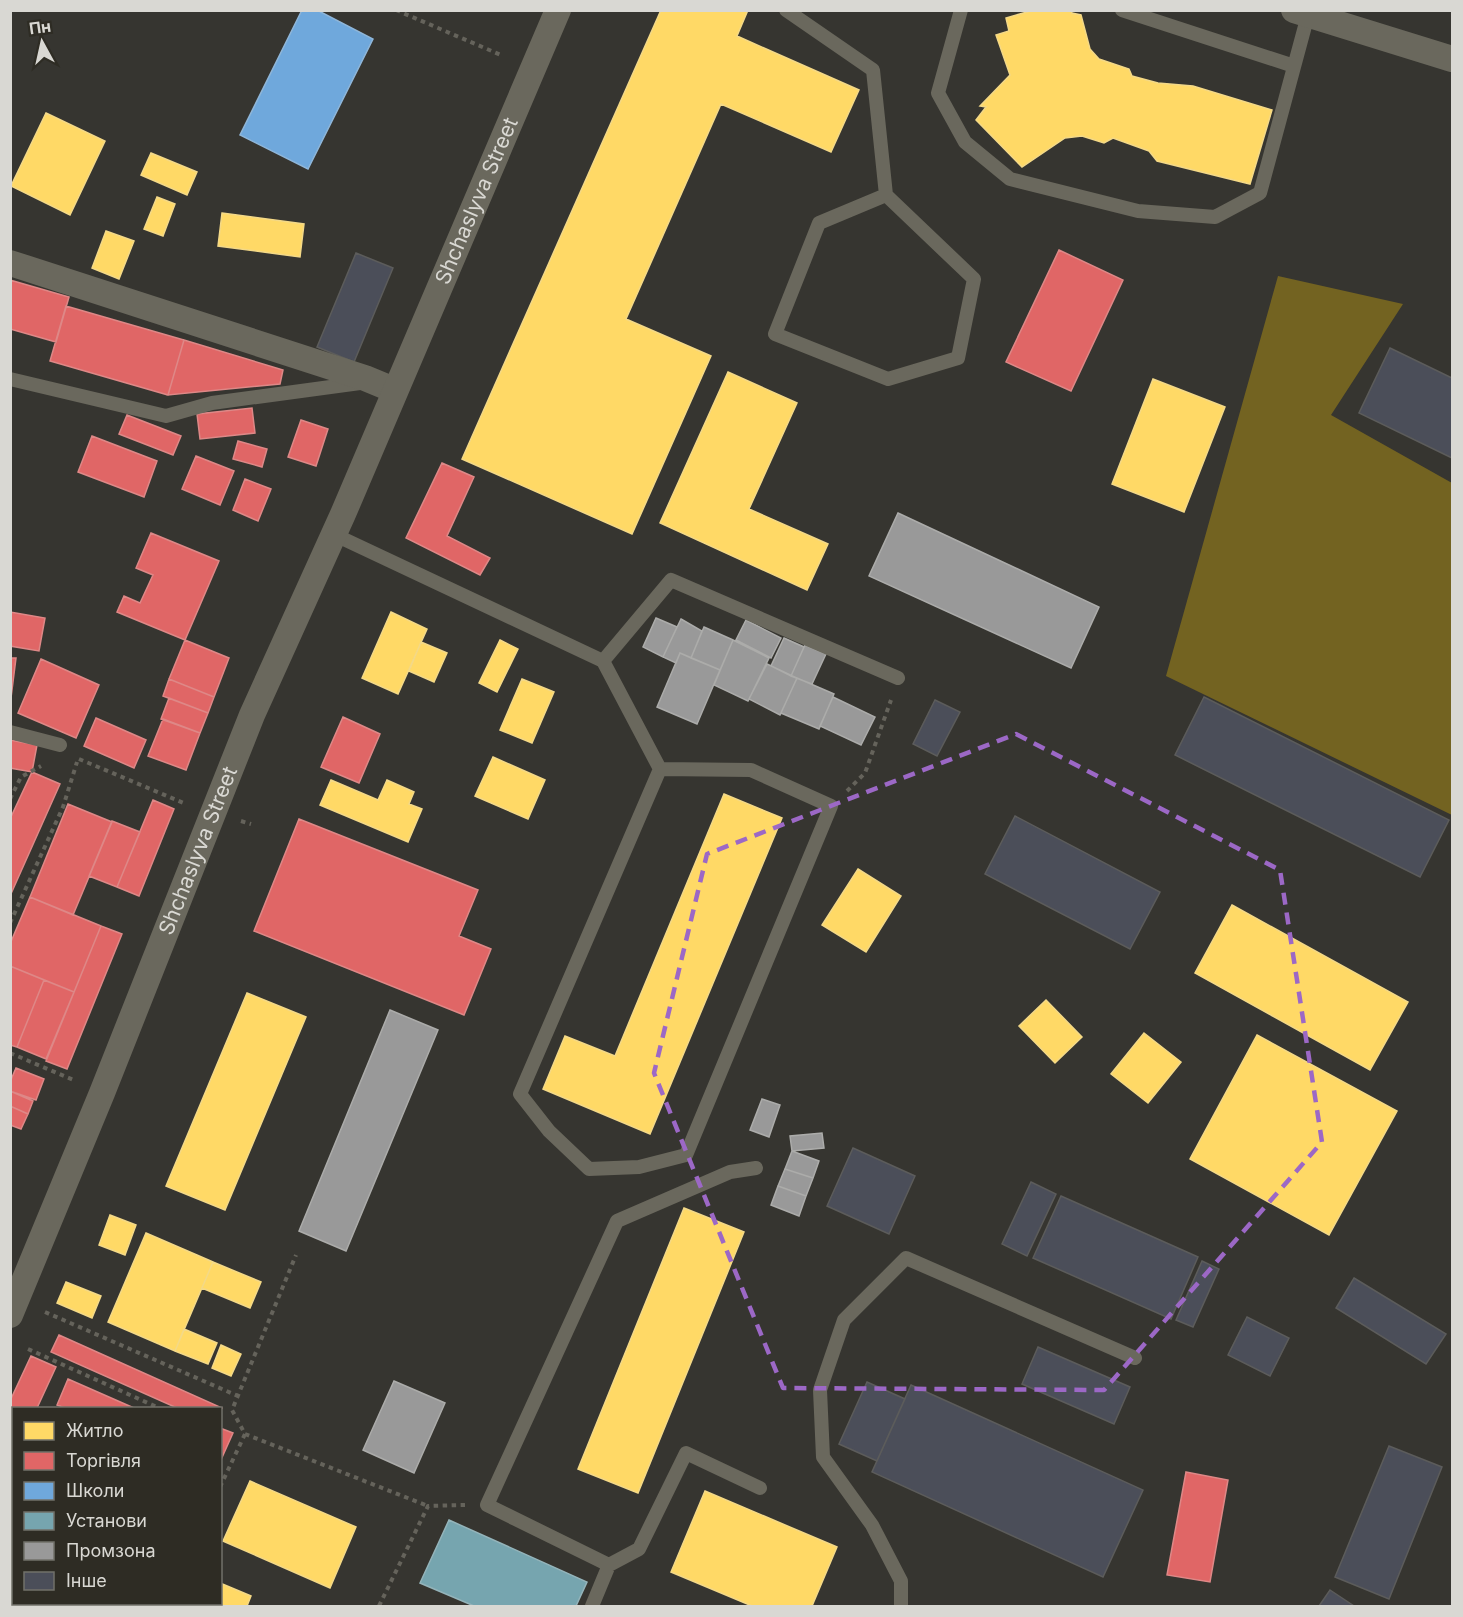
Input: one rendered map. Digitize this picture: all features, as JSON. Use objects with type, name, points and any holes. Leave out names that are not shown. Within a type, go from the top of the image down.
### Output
[{"type":"street","name":"Shchaslyva Street","points":[[10,1315],[102,1093],[252,716],[333,534],[558,10]]},
{"type":"street","points":[[1301,13],[1452,59]]},
{"type":"street","points":[[10,263],[394,390]]},
{"type":"lane","points":[[786,10],[873,70],[886,195],[974,279],[958,358],[888,379],[775,334],[819,223],[886,195]]},
{"type":"lane","points":[[961,10],[938,93],[966,142],[1010,180],[1138,211],[1215,217],[1260,193],[1294,66],[1301,13]]},
{"type":"lane","points":[[1122,10],[1294,66]]},
{"type":"lane","points":[[10,379],[166,416],[212,403],[339,384],[364,382],[394,390]]},
{"type":"lane","points":[[333,534],[603,660],[660,769]]},
{"type":"lane","points":[[603,660],[670,580],[898,678]]},
{"type":"lane","points":[[10,732],[64,748]]},
{"type":"lane","points":[[660,769],[751,770],[831,806],[687,1155],[639,1167],[590,1169],[549,1131],[520,1094],[660,769]]},
{"type":"lane","points":[[609,1565],[487,1505],[617,1221],[730,1172],[756,1168]]},
{"type":"lane","points":[[902,1606],[901,1581],[872,1526],[823,1457],[820,1390],[844,1320],[906,1258],[1135,1358]]},
{"type":"lane","points":[[592,1606],[609,1565],[639,1549],[686,1453],[760,1488]]},
{"type":"path","points":[[396,10],[501,55]]},
{"type":"path","points":[[831,806],[865,773],[898,678]]},
{"type":"path","points":[[10,799],[21,777],[64,748],[79,758],[192,807],[251,824]]},
{"type":"path","points":[[10,923],[63,807],[79,758]]},
{"type":"path","points":[[10,1053],[102,1093]]},
{"type":"path","points":[[296,1256],[232,1410],[245,1434],[428,1506],[487,1505]]},
{"type":"path","points":[[45,1312],[238,1396]]},
{"type":"path","points":[[28,1349],[157,1407]]},
{"type":"path","points":[[222,1483],[245,1434]]},
{"type":"path","points":[[379,1606],[428,1506]]},
{"type":"highlighted area","points":[[1016,734],[1280,870],[1322,1142],[1104,1390],[783,1388],[654,1073],[707,854]]},
{"type":"shaded area","points":[[1278,276],[1403,304],[1331,415],[1452,483],[1452,815],[1166,676]]},
{"type":"building: Житло","points":[[661,10],[748,10],[737,36],[859,90],[831,152],[721,104],[626,319],[711,356],[632,534],[462,459]]},
{"type":"building: Житло","points":[[1034,10],[1071,10],[1072,13],[1081,15],[1090,49],[1099,59],[1129,69],[1132,76],[1158,83],[1193,86],[1272,110],[1250,184],[1157,161],[1149,151],[1113,138],[1104,143],[1082,136],[1065,138],[1022,167],[976,120],[986,107],[980,106],[1010,75],[996,35],[1009,31],[1006,18]]},
{"type":"building: Житло","points":[[46,113],[105,141],[70,215],[11,186]]},
{"type":"building: Житло","points":[[151,153],[197,172],[187,195],[141,175]]},
{"type":"building: Житло","points":[[157,197],[175,204],[163,236],[144,229]]},
{"type":"building: Житло","points":[[222,213],[304,224],[300,257],[218,246]]},
{"type":"building: Житло","points":[[106,231],[134,241],[119,279],[92,268]]},
{"type":"building: Житло","points":[[728,372],[797,403],[749,509],[828,544],[807,590],[660,523]]},
{"type":"building: Житло","points":[[1153,379],[1225,407],[1184,512],[1112,484]]},
{"type":"building: Житло","points":[[391,612],[427,629],[398,694],[362,678]]},
{"type":"building: Житло","points":[[500,640],[518,649],[497,692],[479,683]]},
{"type":"building: Житло","points":[[421,642],[447,653],[434,682],[409,671]]},
{"type":"building: Житло","points":[[522,679],[554,692],[532,743],[500,730]]},
{"type":"building: Житло","points":[[493,757],[545,780],[528,819],[475,796]]},
{"type":"building: Житло","points":[[331,780],[378,800],[387,780],[414,792],[409,804],[422,809],[408,842],[320,805]]},
{"type":"building: Житло","points":[[724,794],[782,818],[650,1134],[543,1089],[565,1036],[615,1056]]},
{"type":"building: Житло","points":[[858,869],[901,896],[866,952],[822,925]]},
{"type":"building: Житло","points":[[1232,905],[1408,1002],[1370,1070],[1195,973]]},
{"type":"building: Житло","points":[[247,993],[306,1017],[225,1210],[166,1186]]},
{"type":"building: Житло","points":[[1046,1000],[1082,1037],[1055,1063],[1019,1026]]},
{"type":"building: Житло","points":[[1144,1033],[1181,1062],[1148,1103],[1111,1074]]},
{"type":"building: Житло","points":[[1257,1035],[1397,1111],[1329,1235],[1190,1159]]},
{"type":"building: Житло","points":[[684,1208],[744,1232],[638,1493],[578,1469]]},
{"type":"building: Житло","points":[[110,1215],[136,1225],[125,1255],[99,1245]]},
{"type":"building: Житло","points":[[146,1233],[213,1262],[175,1351],[108,1322]]},
{"type":"building: Житло","points":[[213,1262],[261,1282],[250,1308],[202,1288]]},
{"type":"building: Житло","points":[[66,1282],[101,1296],[92,1318],[57,1303]]},
{"type":"building: Житло","points":[[184,1329],[217,1343],[208,1364],[175,1351]]},
{"type":"building: Житло","points":[[221,1345],[241,1354],[231,1376],[212,1368]]},
{"type":"building: Житло","points":[[250,1481],[356,1527],[330,1588],[223,1541]]},
{"type":"building: Житло","points":[[705,1491],[837,1547],[812,1606],[752,1606],[671,1572]]},
{"type":"building: Житло","points":[[222,1584],[251,1596],[247,1606],[222,1605]]},
{"type":"building: Торгівля","points":[[1059,250],[1123,280],[1071,391],[1006,362]]},
{"type":"building: Торгівля","points":[[10,280],[69,297],[56,342],[10,329]]},
{"type":"building: Торгівля","points":[[66,306],[184,340],[168,395],[50,361]]},
{"type":"building: Торгівля","points":[[184,340],[283,370],[280,384],[168,395]]},
{"type":"building: Торгівля","points":[[252,408],[255,433],[200,439],[197,414]]},
{"type":"building: Торгівля","points":[[127,415],[181,436],[173,455],[119,434]]},
{"type":"building: Торгівля","points":[[301,420],[328,429],[316,466],[288,457]]},
{"type":"building: Торгівля","points":[[92,436],[157,461],[144,497],[78,472]]},
{"type":"building: Торгівля","points":[[238,441],[267,449],[262,467],[233,459]]},
{"type":"building: Торгівля","points":[[196,456],[234,471],[220,505],[182,489]]},
{"type":"building: Торгівля","points":[[442,463],[474,477],[447,536],[490,558],[480,575],[406,538]]},
{"type":"building: Торгівля","points":[[245,479],[271,489],[258,521],[233,510]]},
{"type":"building: Торгівля","points":[[151,533],[219,561],[185,640],[117,612],[124,596],[140,603],[153,575],[136,568]]},
{"type":"building: Торгівля","points":[[10,612],[45,618],[39,651],[10,646]]},
{"type":"building: Торгівля","points":[[185,640],[229,658],[214,697],[169,679]]},
{"type":"building: Торгівля","points":[[10,658],[16,658],[10,706]]},
{"type":"building: Торгівля","points":[[41,659],[99,685],[76,738],[18,713]]},
{"type":"building: Торгівля","points":[[169,679],[214,697],[208,713],[163,696]]},
{"type":"building: Торгівля","points":[[169,698],[208,713],[200,733],[161,719]]},
{"type":"building: Торгівля","points":[[343,717],[380,734],[359,783],[321,767]]},
{"type":"building: Торгівля","points":[[96,718],[146,740],[134,768],[84,746]]},
{"type":"building: Торгівля","points":[[163,719],[200,733],[186,770],[148,756]]},
{"type":"building: Торгівля","points":[[10,740],[37,745],[32,772],[10,768]]},
{"type":"building: Торгівля","points":[[32,772],[60,784],[10,896],[10,819]]},
{"type":"building: Торгівля","points":[[153,800],[174,809],[139,896],[117,887]]},
{"type":"building: Торгівля","points":[[68,804],[112,822],[73,915],[30,897]]},
{"type":"building: Торгівля","points":[[299,819],[478,890],[459,936],[491,949],[464,1015],[254,931]]},
{"type":"building: Торгівля","points":[[112,821],[140,832],[117,887],[89,876]]},
{"type":"building: Торгівля","points":[[30,897],[101,926],[74,992],[10,966],[10,944]]},
{"type":"building: Торгівля","points":[[101,926],[122,934],[67,1069],[46,1061]]},
{"type":"building: Торгівля","points":[[10,966],[44,980],[17,1047],[10,1045]]},
{"type":"building: Торгівля","points":[[44,980],[74,992],[46,1059],[17,1047]]},
{"type":"building: Торгівля","points":[[16,1068],[44,1079],[36,1100],[10,1091],[10,1082]]},
{"type":"building: Торгівля","points":[[10,1091],[33,1101],[28,1114],[10,1106]]},
{"type":"building: Торгівля","points":[[10,1106],[28,1114],[21,1129],[10,1125]]},
{"type":"building: Торгівля","points":[[59,1335],[220,1407],[175,1407],[51,1352]]},
{"type":"building: Торгівля","points":[[31,1356],[56,1367],[37,1407],[12,1407],[12,1472],[10,1471],[10,1401]]},
{"type":"building: Торгівля","points":[[68,1379],[132,1407],[62,1407],[57,1405]]},
{"type":"building: Торгівля","points":[[222,1429],[233,1433],[222,1458]]},
{"type":"building: Торгівля","points":[[1186,1472],[1228,1480],[1210,1582],[1167,1575]]},
{"type":"building: Школи","points":[[302,10],[317,10],[373,39],[308,169],[240,135]]},
{"type":"building: Установи","points":[[449,1520],[587,1582],[576,1606],[474,1606],[420,1583]]},
{"type":"building: Промзона","points":[[898,513],[1099,607],[1071,668],[869,576]]},
{"type":"building: Промзона","points":[[656,618],[677,627],[663,657],[643,647]]},
{"type":"building: Промзона","points":[[681,619],[702,631],[691,658],[680,653],[676,663],[663,657]]},
{"type":"building: Промзона","points":[[746,620],[781,638],[771,658],[736,640]]},
{"type":"building: Промзона","points":[[704,627],[733,640],[720,670],[691,658]]},
{"type":"building: Промзона","points":[[784,638],[804,647],[791,676],[771,666]]},
{"type":"building: Промзона","points":[[733,640],[769,658],[748,701],[714,685]]},
{"type":"building: Промзона","points":[[805,645],[826,654],[812,684],[791,676]]},
{"type":"building: Промзона","points":[[680,653],[720,670],[697,724],[657,707]]},
{"type":"building: Промзона","points":[[767,664],[797,678],[780,715],[749,699]]},
{"type":"building: Промзона","points":[[797,678],[834,694],[819,729],[781,713]]},
{"type":"building: Промзона","points":[[833,697],[875,717],[861,745],[820,726]]},
{"type":"building: Промзона","points":[[390,1010],[438,1030],[346,1251],[299,1231]]},
{"type":"building: Промзона","points":[[762,1099],[780,1105],[769,1137],[750,1130]]},
{"type":"building: Промзона","points":[[822,1133],[824,1148],[792,1151],[790,1136]]},
{"type":"building: Промзона","points":[[792,1151],[819,1161],[813,1178],[785,1169]]},
{"type":"building: Промзона","points":[[785,1169],[813,1178],[806,1196],[778,1186]]},
{"type":"building: Промзона","points":[[778,1186],[806,1196],[799,1216],[771,1205]]},
{"type":"building: Промзона","points":[[394,1381],[445,1403],[414,1473],[363,1450]]},
{"type":"building: Інше","points":[[356,253],[393,268],[354,362],[317,347]]},
{"type":"building: Інше","points":[[1390,348],[1452,378],[1452,458],[1359,413]]},
{"type":"building: Інше","points":[[1204,697],[1449,820],[1420,877],[1175,755]]},
{"type":"building: Інше","points":[[935,700],[960,712],[937,756],[913,744]]},
{"type":"building: Інше","points":[[1015,816],[1160,892],[1130,949],[985,874]]},
{"type":"building: Інше","points":[[853,1148],[915,1176],[889,1234],[827,1206]]},
{"type":"building: Інше","points":[[1031,1182],[1056,1194],[1027,1256],[1002,1244]]},
{"type":"building: Інше","points":[[1061,1196],[1198,1257],[1171,1319],[1033,1258]]},
{"type":"building: Інше","points":[[1202,1261],[1219,1269],[1193,1327],[1176,1320]]},
{"type":"building: Інше","points":[[1354,1278],[1446,1334],[1426,1364],[1336,1308]]},
{"type":"building: Інше","points":[[1247,1317],[1289,1338],[1270,1376],[1228,1355]]},
{"type":"building: Інше","points":[[1038,1347],[1130,1387],[1114,1424],[1022,1384]]},
{"type":"building: Інше","points":[[867,1382],[905,1399],[877,1461],[839,1444]]},
{"type":"building: Інше","points":[[911,1385],[1143,1490],[1103,1577],[872,1472]]},
{"type":"building: Інше","points":[[1389,1446],[1442,1467],[1389,1599],[1335,1577]]},
{"type":"building: Інше","points":[[1330,1590],[1354,1606],[1319,1606]]}]
